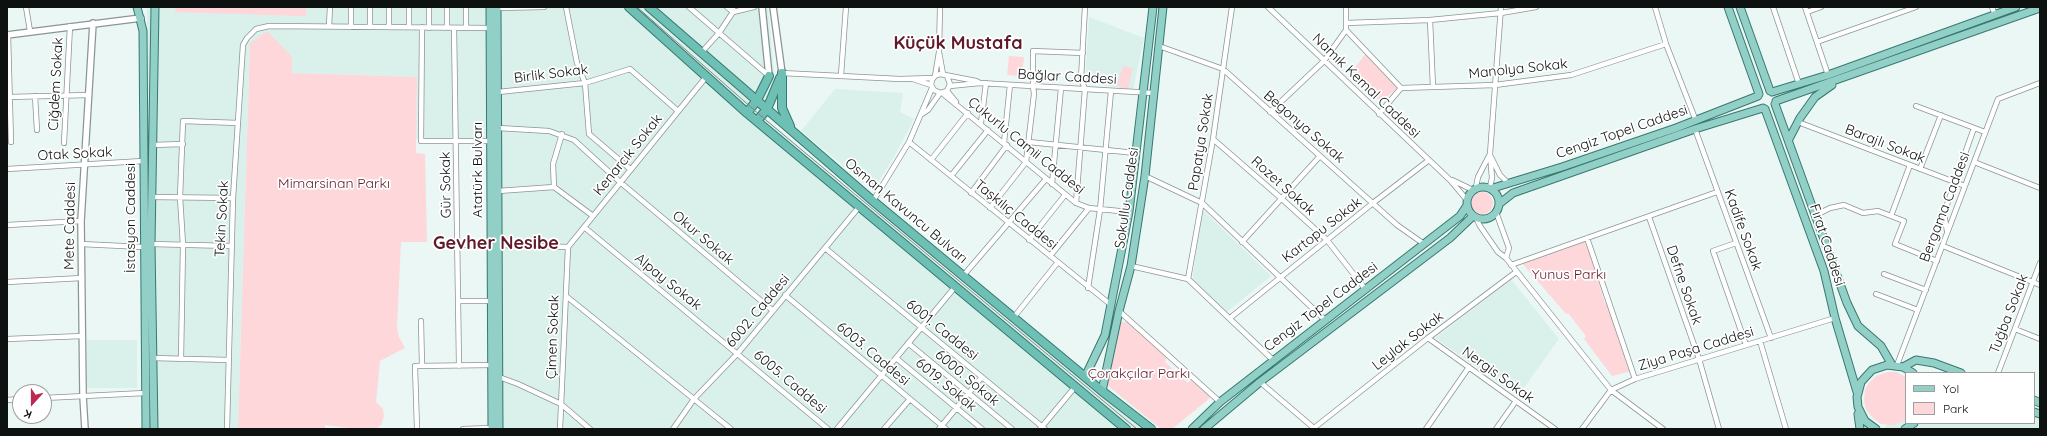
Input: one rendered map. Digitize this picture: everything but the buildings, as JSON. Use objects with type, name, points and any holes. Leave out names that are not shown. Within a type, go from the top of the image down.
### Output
[{"type":"highway","name":"Osman Kavuncu Bulvarı","points":[[629,7],[747,113],[1126,429]]},
{"type":"highway","name":"Osman Kavuncu Bulvarı","points":[[653,8],[701,53],[873,201],[1102,391],[1151,429]]},
{"type":"highway","points":[[757,121],[767,109],[782,73]]},
{"type":"highway","points":[[782,73],[782,108],[792,130]]},
{"type":"highway","points":[[747,113],[769,76]]},
{"type":"main road","name":"İstasyon Caddesi","points":[[137,7],[141,18],[143,31],[143,247],[146,429]]},
{"type":"main road","name":"İstasyon Caddesi","points":[[154,429],[151,197],[155,7]]},
{"type":"main road","name":"Atatürk Bulvarı","points":[[495,7],[490,28],[491,142],[499,377],[495,429]]},
{"type":"main road","name":"Atatürk Bulvarı","points":[[495,7],[498,92],[498,191],[492,301],[492,366],[495,429]]},
{"type":"main road","name":"Sokullu Caddesi","points":[[1085,377],[1105,335],[1129,212],[1153,7]]},
{"type":"main road","name":"Sokullu Caddesi","points":[[1102,391],[1119,311],[1131,266],[1145,176],[1163,7]]},
{"type":"main road","points":[[1728,7],[1759,95],[1757,102],[1764,109],[1771,108],[1775,103],[2040,8]]},
{"type":"main road","points":[[1740,7],[1775,103]]},
{"type":"main road","points":[[1759,95],[1764,91],[1771,92],[1828,75],[2016,7]]},
{"type":"main road","points":[[1789,139],[1798,122],[1815,97],[1839,80]]},
{"type":"main road","name":"Cengiz Topel Caddesi","points":[[1491,188],[1562,167],[1696,121],[1759,95]]},
{"type":"main road","name":"Fırat Caddesi","points":[[1775,103],[1789,139],[1814,216],[1847,303],[1858,326],[1881,346],[1897,366]]},
{"type":"main road","name":"Cengiz Topel Caddesi","points":[[1499,204],[1513,193],[1696,129],[1764,109]]},
{"type":"main road","name":"Fırat Caddesi","points":[[1764,109],[1824,271],[1834,318],[1857,392],[1858,408]]},
{"type":"main road","points":[[1474,188],[1491,188],[1497,195],[1499,204],[1496,212],[1487,218],[1475,217],[1467,204],[1469,193],[1474,188]]},
{"type":"main road","name":"Cengiz Topel Caddesi","points":[[1192,429],[1220,402],[1460,216],[1467,204]]},
{"type":"main road","name":"Cengiz Topel Caddesi","points":[[1208,428],[1260,382],[1475,217]]},
{"type":"main road","points":[[1857,392],[1861,382],[1868,374],[1882,366],[1897,366],[1916,360],[1934,363],[1958,372]]},
{"type":"main road","points":[[1897,366],[1911,372]]},
{"type":"main road","points":[[1858,408],[1860,429]]},
{"type":"main road","points":[[1858,408],[1865,421],[1876,429]]},
{"type":"street","points":[[26,7],[30,31]]},
{"type":"street","points":[[330,7],[329,26],[490,28]]},
{"type":"street","points":[[351,7],[351,27]]},
{"type":"street","points":[[370,7],[370,27]]},
{"type":"street","points":[[388,27],[389,7]]},
{"type":"street","points":[[409,7],[409,27]]},
{"type":"street","points":[[429,7],[429,28]]},
{"type":"street","points":[[447,7],[447,28]]},
{"type":"street","points":[[466,7],[466,28]]},
{"type":"street","points":[[495,7],[544,7]]},
{"type":"street","points":[[566,7],[577,63],[585,83],[589,134],[630,169]]},
{"type":"street","points":[[690,7],[769,76]]},
{"type":"street","points":[[727,7],[733,9],[754,7]]},
{"type":"street","points":[[762,7],[769,76]]},
{"type":"street","points":[[773,7],[782,73],[913,79],[945,75]]},
{"type":"street","points":[[841,75],[846,7]]},
{"type":"street","points":[[873,201],[909,142],[932,87],[939,52],[940,7]]},
{"type":"street","points":[[1076,203],[1079,147],[1085,89],[1081,79],[1085,7]]},
{"type":"street","name":"Papatya Sokak","points":[[1188,279],[1213,138],[1232,7]]},
{"type":"street","name":"Namık Kemal Caddesi","points":[[1268,7],[1450,180],[1467,204]]},
{"type":"street","points":[[1270,112],[1324,61],[1346,30],[1346,7]]},
{"type":"street","points":[[1491,188],[1492,178],[1490,154],[1501,7]]},
{"type":"street","points":[[1346,23],[1430,20],[1501,13],[1536,7]]},
{"type":"street","points":[[1655,7],[1666,44],[1696,121]]},
{"type":"street","points":[[1773,7],[1799,84]]},
{"type":"street","points":[[1821,7],[1806,9],[1828,75]]},
{"type":"street","points":[[1816,42],[1916,7]]},
{"type":"street","points":[[1992,7],[1995,14]]},
{"type":"street","points":[[701,53],[719,33],[733,9]]},
{"type":"street","points":[[11,142],[8,97],[8,34],[141,18]]},
{"type":"street","points":[[1430,20],[1433,87]]},
{"type":"street","name":"Mete Caddesi","points":[[85,429],[83,396],[81,221],[93,23]]},
{"type":"street","name":"Ciğdem Sokak","points":[[64,142],[70,26]]},
{"type":"street","name":"Tekin Sokak","points":[[227,429],[233,198],[243,45],[253,32],[269,26],[329,26]]},
{"type":"street","points":[[422,28],[421,141],[491,142]]},
{"type":"street","name":"Gür Sokak","points":[[454,28],[459,366]]},
{"type":"street","points":[[1346,30],[1401,88],[1379,114]]},
{"type":"street","name":"Manolya Sokak","points":[[1401,88],[1495,85],[1571,75],[1666,44]]},
{"type":"street","name":"Begonya Sokak","points":[[1159,46],[1224,69],[1270,112],[1373,203],[1397,224],[1424,244]]},
{"type":"street","points":[[922,114],[928,110],[945,91],[950,81],[945,75],[939,52]]},
{"type":"street","points":[[990,208],[1026,162],[1034,94],[1033,52],[1083,53]]},
{"type":"street","name":"Birlik Sokak","points":[[498,92],[585,83],[630,69],[678,111]]},
{"type":"street","name":"Bağlar Caddesi","points":[[945,75],[980,83]]},
{"type":"street","name":"Kenarcık Sokak","points":[[568,247],[706,77]]},
{"type":"street","points":[[913,79],[932,87]]},
{"type":"street","points":[[981,123],[986,83]]},
{"type":"street","name":"Bağlar Caddesi","points":[[945,91],[986,83],[1142,92],[1153,94]]},
{"type":"street","name":"Bergama Caddesi","points":[[1897,366],[1998,100],[2040,83]]},
{"type":"street","points":[[971,193],[1006,144],[1010,85]]},
{"type":"street","name":"Çukurlu Camii Caddesi","points":[[932,87],[945,91],[957,104],[1076,203],[1100,210],[1129,212]]},
{"type":"street","points":[[1052,184],[1061,88]]},
{"type":"street","points":[[1088,288],[1100,210],[1111,91]]},
{"type":"street","points":[[8,97],[89,95]]},
{"type":"street","points":[[35,96],[37,130]]},
{"type":"street","points":[[1916,106],[1985,132]]},
{"type":"street","points":[[931,160],[968,113]]},
{"type":"street","points":[[1920,169],[1941,115]]},
{"type":"street","points":[[181,359],[184,245],[180,197],[183,121],[238,123]]},
{"type":"street","name":"Barajlı Sokak","points":[[1798,122],[1965,186]]},
{"type":"street","points":[[498,128],[562,134],[553,164],[554,186]]},
{"type":"street","points":[[1947,233],[1944,213],[1974,128]]},
{"type":"street","name":"Kadife Sokak","points":[[1696,129],[1717,192],[1771,338]]},
{"type":"street","points":[[951,176],[988,130]]},
{"type":"street","name":"Okur Sokak","points":[[562,134],[574,140],[620,182],[772,310]]},
{"type":"street","name":"Rozet Sokak","points":[[1213,138],[1327,240],[1366,290]]},
{"type":"street","name":"Taşkılıç Caddesi","points":[[909,142],[1088,288],[1110,304]]},
{"type":"street","points":[[1029,142],[1135,153]]},
{"type":"street","points":[[152,145],[182,144]]},
{"type":"street","points":[[1490,154],[1500,175],[1508,184]]},
{"type":"street","points":[[1474,188],[1490,154]]},
{"type":"street","points":[[1242,242],[1320,156]]},
{"type":"street","name":"Kartopu Sokak","points":[[1230,318],[1429,160]]},
{"type":"street","name":"Otak Sokak","points":[[7,169],[143,161]]},
{"type":"street","points":[[1974,162],[2040,188]]},
{"type":"street","points":[[1891,216],[1910,165]]},
{"type":"street","points":[[1145,176],[1202,203],[1325,320]]},
{"type":"street","points":[[963,276],[1009,224],[1046,178]]},
{"type":"street","name":"Namık Kemal Caddesi","points":[[1450,180],[1474,188]]},
{"type":"street","points":[[498,191],[554,186],[593,216]]},
{"type":"street","points":[[1511,265],[1717,192]]},
{"type":"street","points":[[1029,240],[1065,195]]},
{"type":"street","points":[[151,197],[233,198]]},
{"type":"street","points":[[1814,216],[1830,208],[1844,205],[1863,213],[1878,211],[1904,221],[1895,244],[1937,261]]},
{"type":"street","name":"6002. Caddesi","points":[[674,429],[694,399],[738,353],[772,310],[859,207]]},
{"type":"street","points":[[1050,256],[1089,208]]},
{"type":"street","points":[[1496,212],[1509,248],[1506,258]]},
{"type":"street","points":[[1475,217],[1498,252],[1506,258],[1611,390],[1663,429]]},
{"type":"street","name":"Defne Sokak","points":[[1649,217],[1699,360],[1719,429]]},
{"type":"street","points":[[7,224],[81,221]]},
{"type":"street","name":"Alpay Sokak","points":[[584,228],[738,353]]},
{"type":"street","points":[[1588,238],[1635,379]]},
{"type":"street","points":[[1736,243],[1713,250],[1746,345]]},
{"type":"street","points":[[81,244],[143,247]]},
{"type":"street","points":[[151,244],[231,246]]},
{"type":"street","points":[[458,245],[568,247]]},
{"type":"street","points":[[1942,246],[2040,285]]},
{"type":"street","name":"Çimen Sokak","points":[[560,429],[568,247]]},
{"type":"street","name":"6001. Caddesi","points":[[825,248],[1042,428]]},
{"type":"street","points":[[1014,317],[1058,262]]},
{"type":"street","name":"Tuğba Sokak","points":[[1998,372],[2040,263]]},
{"type":"street","points":[[1131,266],[1188,279],[1273,360]]},
{"type":"street","name":"Leylak Sokak","points":[[1314,429],[1428,338],[1516,272]]},
{"type":"street","points":[[1884,274],[1926,290]]},
{"type":"street","points":[[7,282],[82,278]]},
{"type":"street","points":[[837,429],[955,287]]},
{"type":"street","points":[[1876,294],[1918,310]]},
{"type":"street","name":"6003. Caddesi","points":[[785,295],[910,399],[942,428]]},
{"type":"street","points":[[566,296],[731,429]]},
{"type":"street","points":[[458,301],[492,301]]},
{"type":"street","points":[[1119,311],[1220,402]]},
{"type":"street","name":"Ziya Paşa Caddesi","points":[[1582,429],[1611,390],[1635,379],[1834,318]]},
{"type":"street","points":[[421,321],[422,366]]},
{"type":"street","points":[[2015,329],[2040,338]]},
{"type":"street","points":[[7,338],[83,336]]},
{"type":"street","name":"Nergis Sokak","points":[[1428,338],[1555,429]]},
{"type":"street","points":[[1760,341],[1786,429]]},
{"type":"street","name":"6000. Sokak","points":[[908,343],[1012,429]]},
{"type":"street","name":"6005. Caddesi","points":[[738,353],[828,429]]},
{"type":"street","points":[[152,358],[229,360]]},
{"type":"street","name":"6019. Sokak","points":[[896,358],[982,429]]},
{"type":"street","points":[[417,429],[415,366],[492,366]]},
{"type":"street","points":[[1426,429],[1469,367]]},
{"type":"street","points":[[499,377],[561,404],[590,429]]},
{"type":"street","points":[[942,428],[956,408],[982,377]]},
{"type":"street","points":[[1260,382],[1314,429]]},
{"type":"street","points":[[1042,428],[1075,387]]},
{"type":"street","points":[[52,398],[145,394]]},
{"type":"street","points":[[884,429],[910,399]]},
{"type":"street","points":[[1496,429],[1516,401]]},
{"type":"street","points":[[463,429],[495,429]]},
{"type":"shaded area","points":[[147,7],[768,7],[775,83],[760,113],[863,202],[1142,429],[496,429],[495,140],[416,139],[417,77],[292,73],[250,43],[238,429],[150,429],[148,368]]},
{"type":"shaded area","points":[[1089,17],[1144,38],[1133,90],[1085,82]]},
{"type":"shaded area","points":[[835,89],[903,93],[900,112],[914,119],[895,155],[873,190],[801,131]]},
{"type":"shaded area","points":[[1202,210],[1271,276],[1227,312],[1192,282]]},
{"type":"shaded area","points":[[1511,279],[1559,339],[1518,396],[1435,338]]},
{"type":"shaded area","points":[[87,340],[137,340],[137,388],[87,388]]},
{"type":"shaded area","points":[[1905,394],[1905,424],[2035,424],[2035,408],[2040,410],[2040,429],[1884,429]]},
{"type":"green space","points":[[177,7],[306,7],[306,16],[174,12]]},
{"type":"green space","name":"Mimarsinan Parkı","points":[[267,31],[292,57],[292,73],[417,77],[416,153],[425,154],[427,242],[401,242],[397,328],[399,337],[405,348],[380,361],[376,402],[383,409],[384,416],[381,425],[376,429],[356,429],[325,425],[325,429],[238,429],[250,43]]},
{"type":"green space","points":[[1366,53],[1398,87],[1381,102],[1351,73]]},
{"type":"green space","points":[[1009,56],[1024,57],[1022,76],[1007,75]]},
{"type":"green space","points":[[1123,66],[1133,68],[1128,89],[1117,86]]},
{"type":"green space","points":[[1482,192],[1490,195],[1493,203],[1490,211],[1482,214],[1474,211],[1471,203],[1474,195]]},
{"type":"green space","name":"Yunus Parkı","points":[[1587,240],[1598,270],[1595,271],[1605,303],[1609,303],[1632,371],[1612,376],[1584,339],[1586,336],[1568,313],[1566,314],[1522,263]]},
{"type":"green space","name":"Çorakçılar Parkı","points":[[1121,322],[1127,322],[1167,357],[1165,362],[1188,383],[1192,379],[1209,394],[1210,398],[1172,429],[1161,429],[1107,385],[1117,327]]},
{"type":"green space","points":[[1888,372],[1896,372],[1905,376],[1905,420],[1893,425],[1881,424],[1866,410],[1864,401],[1865,389],[1876,376]]},
{"type":"tram line","points":[[637,7],[761,116],[1137,429]]},
{"type":"district","name":"Küçük Mustafa","points":[[958,44]]},
{"type":"district","name":"Gevher Nesibe","points":[[496,244]]}]
